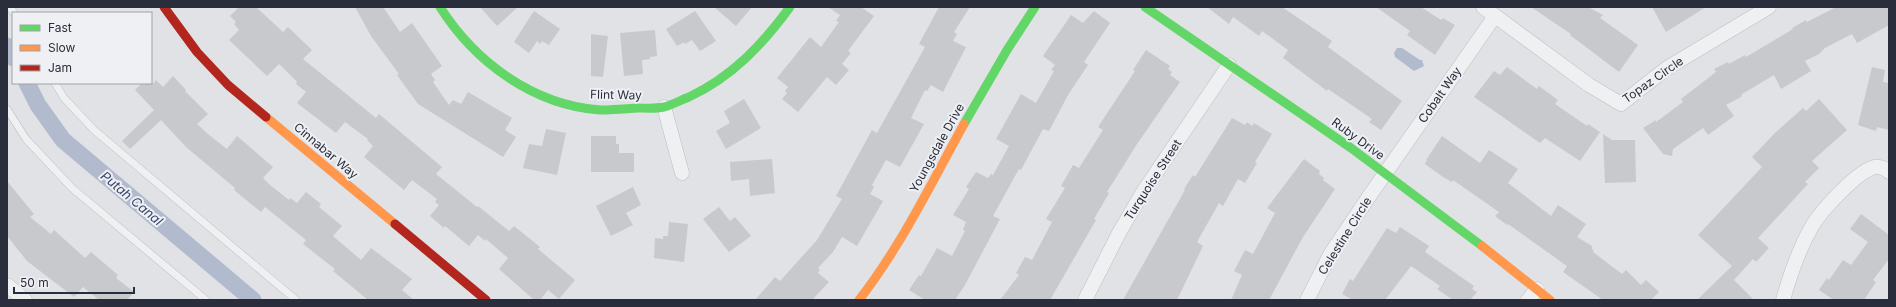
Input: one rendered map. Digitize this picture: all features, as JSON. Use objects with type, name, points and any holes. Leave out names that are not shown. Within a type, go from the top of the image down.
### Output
[{"type":"street","name":"Cinnabar Way","points":[[164,7],[197,52],[228,85],[486,300]]},
{"type":"street","name":"Flint Way","points":[[440,7],[468,45],[497,71],[536,92],[566,103],[594,109],[664,107],[692,96],[719,80],[747,59],[790,7]]},
{"type":"street","name":"Youngsdale Drive","points":[[859,300],[881,272],[902,237],[997,64],[1035,7]]},
{"type":"street","name":"Ruby Drive","points":[[1145,7],[1351,148],[1489,251],[1532,295],[1550,300]]},
{"type":"street","name":"Topaz Circle","points":[[1483,7],[1589,85],[1620,104],[1667,68],[1769,7]]},
{"type":"street","name":"Cobalt Way","points":[[1385,174],[1495,16]]},
{"type":"street","name":"Turquoise Street","points":[[1085,300],[1119,233],[1143,192],[1229,65]]},
{"type":"street","points":[[664,107],[682,173]]},
{"type":"street","points":[[1783,300],[1792,267],[1811,227],[1833,200],[1860,175],[1868,170],[1875,167],[1883,167],[1889,172]]},
{"type":"street","name":"Celestine Circle","points":[[1307,300],[1332,253],[1385,174]]},
{"type":"street","points":[[7,284],[25,300]]},
{"type":"lane","points":[[56,84],[64,98],[94,130],[296,300]]},
{"type":"lane","points":[[7,109],[26,139],[72,188],[206,300]]},
{"type":"water","points":[[1397,48],[1402,48],[1422,60],[1424,66],[1414,71],[1395,57],[1394,53]]},
{"type":"building","points":[[239,7],[256,7],[283,32],[288,27],[312,50],[303,59],[376,118],[379,114],[442,167],[436,174],[477,207],[478,206],[509,231],[514,226],[540,247],[538,249],[575,280],[559,299],[548,290],[540,300],[534,300],[499,269],[508,258],[486,239],[485,241],[478,235],[469,246],[445,226],[444,228],[430,216],[439,205],[435,202],[437,199],[412,180],[404,190],[364,157],[373,146],[367,140],[368,139],[345,122],[336,133],[297,103],[306,92],[296,84],[297,82],[279,64],[267,76],[229,40],[239,30],[234,24],[236,22],[230,16]]},
{"type":"building","points":[[355,7],[383,7],[400,32],[412,23],[442,66],[431,74],[435,80],[433,82],[449,105],[453,100],[461,104],[468,92],[512,118],[505,130],[516,137],[503,157],[418,104],[397,75],[399,74],[371,36]]},
{"type":"building","points":[[480,7],[518,7],[497,26]]},
{"type":"building","points":[[714,7],[752,7],[736,26]]},
{"type":"building","points":[[828,7],[861,7],[874,16],[848,51],[851,53],[842,64],[849,70],[836,85],[827,77],[798,112],[782,99],[787,93],[785,91],[788,87],[777,78],[810,37],[821,47],[839,22],[836,21],[840,15]]},
{"type":"building","points":[[939,7],[970,7],[954,32],[957,34],[953,41],[966,47],[943,92],[931,85],[927,91],[925,90],[911,118],[924,124],[900,167],[886,160],[872,185],[874,187],[870,194],[883,201],[857,246],[842,237],[833,252],[818,268],[820,270],[818,273],[829,282],[812,300],[755,300],[775,277],[780,281],[817,240],[842,199],[836,196],[872,130],[877,133],[925,47],[919,44]]},
{"type":"building","points":[[1207,7],[1282,7],[1332,41],[1328,47],[1402,101],[1381,130],[1369,122],[1372,119],[1328,89],[1327,91],[1283,58],[1288,50],[1262,31],[1259,36],[1233,17],[1229,24]]},
{"type":"building","points":[[1376,7],[1421,7],[1441,20],[1443,18],[1455,25],[1435,55],[1407,35],[1410,31]]},
{"type":"building","points":[[1531,7],[1588,7],[1603,15],[1600,18],[1638,45],[1619,72],[1570,35],[1571,34]]},
{"type":"building","points":[[1652,7],[1706,7],[1666,32]]},
{"type":"building","points":[[1836,7],[1889,7],[1889,25],[1857,43],[1852,34],[1825,48],[1819,54],[1805,61],[1811,71],[1781,89],[1774,75],[1742,94],[1741,97],[1726,105],[1734,116],[1708,135],[1703,128],[1673,149],[1672,156],[1663,154],[1643,128],[1656,120],[1656,122],[1683,102],[1681,99],[1716,72],[1714,69],[1728,62],[1729,64],[1745,55],[1746,57],[1806,20],[1807,22]]},
{"type":"building","points":[[534,11],[560,29],[549,45],[542,41],[540,44],[537,41],[529,53],[514,42]]},
{"type":"building","points":[[695,11],[716,41],[700,51],[692,40],[677,46],[666,29]]},
{"type":"building","points":[[1094,11],[1110,23],[1084,62],[1088,65],[1068,95],[1049,131],[1043,129],[1021,170],[1019,169],[993,216],[1000,219],[965,285],[955,300],[925,300],[909,290],[919,275],[921,276],[937,248],[952,256],[965,231],[963,230],[966,222],[953,215],[969,189],[966,187],[976,172],[988,178],[991,174],[993,175],[1009,146],[996,139],[1021,94],[1036,103],[1054,71],[1051,70],[1055,65],[1043,56],[1071,15],[1083,23]]},
{"type":"building","points":[[655,30],[657,56],[642,60],[643,74],[624,76],[620,33]]},
{"type":"building","points":[[591,34],[608,36],[603,77],[591,76]]},
{"type":"building","points":[[1146,50],[1170,66],[1168,69],[1172,72],[1170,75],[1180,82],[1137,144],[1107,192],[1109,193],[1094,219],[1096,220],[1050,300],[1000,300],[1019,275],[1016,273],[1025,257],[1032,260],[1052,222],[1046,219],[1065,188],[1061,186],[1073,165],[1079,168],[1103,130],[1098,127],[1135,71],[1133,70]]},
{"type":"building","points":[[1507,67],[1537,89],[1539,86],[1558,100],[1555,104],[1587,126],[1588,124],[1600,132],[1580,161],[1545,138],[1540,143],[1474,97],[1494,71],[1500,75]]},
{"type":"building","points":[[1872,67],[1885,70],[1883,82],[1889,83],[1889,130],[1877,127],[1876,131],[1858,125]]},
{"type":"building","points":[[173,76],[186,90],[185,91],[208,114],[197,124],[227,149],[237,136],[273,167],[263,178],[289,200],[290,198],[297,203],[306,192],[321,204],[319,207],[342,226],[333,236],[361,260],[371,248],[412,279],[402,290],[414,300],[368,300],[333,271],[335,269],[303,244],[306,240],[265,207],[261,212],[234,190],[235,188],[186,147],[161,120],[130,149],[122,141],[154,110],[135,90],[141,84],[152,84],[156,80],[163,87]]},
{"type":"building","points":[[744,99],[761,128],[726,149],[716,131],[730,123],[724,111]]},
{"type":"building","points":[[1819,99],[1847,130],[1812,161],[1819,168],[1805,182],[1808,184],[1758,238],[1769,248],[1756,262],[1753,259],[1734,280],[1754,300],[1697,300],[1732,266],[1698,235],[1762,167],[1752,157],[1776,132],[1803,108],[1806,111]]},
{"type":"building","points":[[1232,118],[1245,125],[1247,122],[1252,126],[1254,123],[1272,134],[1255,162],[1257,163],[1245,183],[1238,179],[1223,206],[1219,203],[1197,242],[1203,246],[1177,300],[1123,300],[1185,190],[1184,189],[1193,175],[1195,177]]},
{"type":"building","points":[[546,129],[566,133],[557,175],[523,168],[529,144],[542,146]]},
{"type":"building","points":[[1603,134],[1612,140],[1635,140],[1636,182],[1605,183]]},
{"type":"building","points":[[591,136],[616,136],[616,144],[619,144],[619,153],[634,153],[634,172],[591,172]]},
{"type":"building","points":[[1442,136],[1480,163],[1489,150],[1518,169],[1508,183],[1551,216],[1558,205],[1586,224],[1577,237],[1592,246],[1593,252],[1622,274],[1626,270],[1641,285],[1646,280],[1659,292],[1651,300],[1603,300],[1563,272],[1567,266],[1495,216],[1499,212],[1453,180],[1452,182],[1443,177],[1425,164],[1426,160]]},
{"type":"building","points":[[772,159],[775,193],[750,196],[749,179],[731,181],[730,162]]},
{"type":"building","points":[[1304,159],[1320,171],[1319,174],[1324,178],[1323,180],[1335,189],[1303,237],[1269,300],[1231,300],[1242,275],[1234,271],[1245,250],[1253,254],[1275,213],[1267,208]]},
{"type":"building","points":[[7,181],[34,214],[30,217],[51,234],[54,230],[85,258],[91,252],[118,275],[116,278],[134,292],[127,300],[99,300],[83,287],[74,297],[27,261],[7,236]]},
{"type":"building","points":[[633,187],[641,205],[626,213],[633,225],[611,236],[596,206]]},
{"type":"building","points":[[719,207],[730,221],[735,217],[751,236],[729,252],[703,219]]},
{"type":"building","points":[[1861,214],[1889,235],[1889,259],[1873,280],[1876,282],[1864,300],[1834,300],[1819,290],[1827,278],[1829,280],[1843,260],[1851,265],[1868,242],[1850,229]]},
{"type":"building","points":[[669,222],[688,224],[684,262],[654,258],[655,238],[663,239],[663,236],[668,236]]},
{"type":"building","points":[[1400,227],[1429,246],[1425,252],[1474,286],[1472,289],[1477,292],[1470,300],[1453,300],[1437,289],[1440,286],[1411,266],[1385,300],[1353,300],[1342,294],[1350,279],[1353,281],[1387,228],[1396,233]]},
{"type":"waterway","name":"Putah Canal","points":[[7,46],[12,56]]},
{"type":"waterway","name":"Putah Canal","points":[[28,84],[38,105],[63,140],[253,300]]},
{"type":"traffic: fast","points":[[440,7],[470,46],[508,77],[529,90],[552,100],[600,110],[664,107],[705,89],[719,80],[746,58],[769,34],[790,7]]},
{"type":"traffic: fast","points":[[964,124],[1007,50],[1035,7]]},
{"type":"traffic: fast","points":[[1145,7],[1351,148],[1482,246]]},
{"type":"traffic: slow","points":[[266,117],[395,224]]},
{"type":"traffic: slow","points":[[859,300],[902,236],[964,124]]},
{"type":"traffic: slow","points":[[1482,246],[1550,300]]},
{"type":"traffic: jam","points":[[164,7],[197,52],[228,85],[266,117]]},
{"type":"traffic: jam","points":[[395,224],[486,300]]}]
